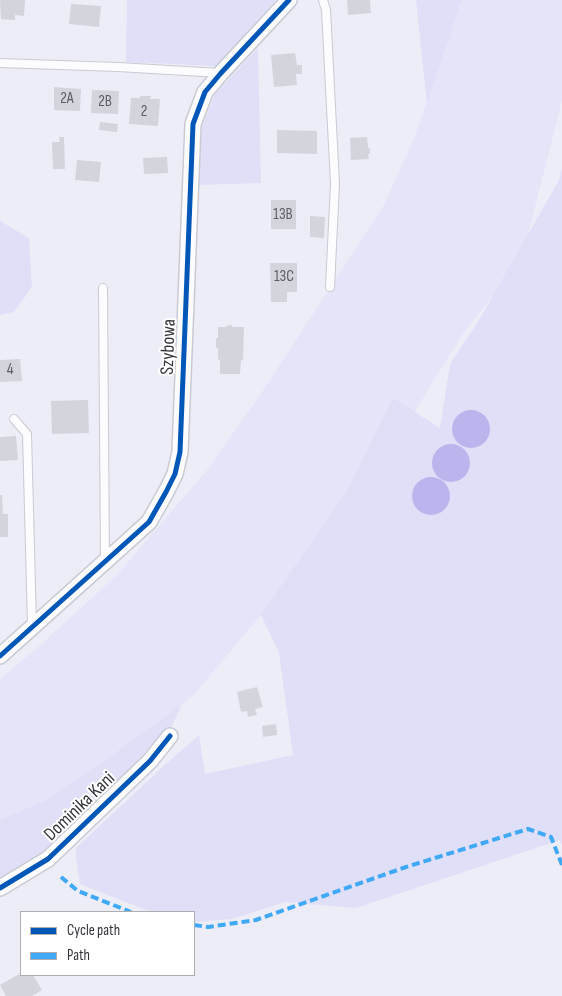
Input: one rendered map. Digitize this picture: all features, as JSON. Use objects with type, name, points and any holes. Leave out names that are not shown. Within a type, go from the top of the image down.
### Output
[{"type":"street","name":"Szybowa","points":[[0,656],[149,522],[176,474],[180,452],[193,124],[206,92],[221,73],[289,0]]},
{"type":"street","name":"Dominika Kani","points":[[0,888],[48,859],[150,761],[170,736]]},
{"type":"lane","points":[[323,0],[326,10],[335,184],[330,287]]},
{"type":"lane","points":[[0,63],[221,73]]},
{"type":"lane","points":[[103,288],[105,562]]},
{"type":"lane","points":[[14,419],[27,434],[32,627]]},
{"type":"shaded area","points":[[127,0],[276,0],[217,66],[126,62]]},
{"type":"shaded area","points":[[416,0],[462,0],[427,104]]},
{"type":"shaded area","points":[[462,0],[562,0],[562,101],[522,258],[460,338],[390,452],[330,538],[261,615],[193,696],[50,798],[0,820],[0,679],[116,576],[208,469],[264,389],[384,205],[415,136]]},
{"type":"shaded area","points":[[258,48],[261,183],[198,185],[201,129],[215,94]]},
{"type":"shaded area","points":[[562,168],[562,845],[560,840],[356,908],[285,902],[232,919],[195,922],[195,911],[148,911],[80,884],[76,848],[199,735],[205,774],[293,755],[279,653],[261,615],[347,491],[393,398],[440,428],[450,364],[479,320],[559,180]]},
{"type":"shaded area","points":[[0,221],[29,238],[32,287],[14,312],[0,315]]},
{"type":"shaded area","points":[[471,410],[484,416],[490,429],[484,442],[471,448],[458,442],[452,429],[458,416]]},
{"type":"shaded area","points":[[451,444],[464,450],[470,463],[464,476],[451,482],[438,476],[432,463],[438,450]]},
{"type":"shaded area","points":[[431,477],[444,483],[450,496],[444,509],[431,515],[418,509],[412,496],[418,483]]},
{"type":"shaded area","points":[[182,704],[165,740],[55,846],[0,882],[0,820],[50,798]]},
{"type":"building","points":[[0,0],[25,0],[24,16],[15,15],[15,20],[1,19]]},
{"type":"building","points":[[347,0],[370,0],[371,13],[348,15]]},
{"type":"building","points":[[71,4],[101,6],[99,27],[69,24]]},
{"type":"building","points":[[295,53],[297,65],[302,65],[302,74],[296,74],[297,85],[274,87],[271,55]]},
{"type":"building","points":[[54,87],[81,89],[80,111],[54,110]]},
{"type":"building","points":[[92,90],[119,91],[118,114],[91,113]]},
{"type":"building","points":[[140,96],[151,96],[150,99],[160,99],[158,126],[129,124],[131,98],[140,98]]},
{"type":"building","points":[[100,122],[118,124],[117,132],[99,130]]},
{"type":"building","points":[[277,130],[317,131],[317,154],[277,153]]},
{"type":"building","points":[[59,137],[64,137],[65,169],[53,169],[52,142],[60,142]]},
{"type":"building","points":[[367,137],[370,149],[369,159],[351,160],[350,138]]},
{"type":"building","points":[[167,157],[168,173],[144,174],[143,158]]},
{"type":"building","points":[[77,160],[101,162],[99,182],[75,180]]},
{"type":"building","points":[[271,200],[296,200],[296,229],[271,229]]},
{"type":"building","points":[[310,216],[325,217],[324,238],[310,237]]},
{"type":"building","points":[[270,263],[297,263],[297,292],[287,292],[287,302],[271,302]]},
{"type":"building","points":[[228,325],[244,327],[243,360],[241,360],[240,374],[220,374],[220,360],[218,359],[218,348],[216,348],[216,338],[218,338],[218,327],[226,327]]},
{"type":"building","points":[[20,359],[22,381],[0,382],[0,360]]},
{"type":"building","points":[[88,400],[89,433],[52,434],[51,401]]},
{"type":"building","points":[[16,436],[18,460],[0,461],[0,437]]},
{"type":"building","points":[[0,495],[2,495],[3,514],[8,514],[8,537],[0,537]]},
{"type":"building","points":[[257,687],[263,707],[255,709],[257,715],[248,717],[247,711],[241,712],[237,692]]},
{"type":"building","points":[[276,724],[277,735],[263,737],[262,726]]},
{"type":"building","points":[[20,974],[20,976],[34,976],[42,990],[32,996],[6,996],[0,985]]},
{"type":"marked path","points":[[195,925],[208,927],[256,920],[406,867],[528,829],[551,837],[562,865]]},
{"type":"marked path","points":[[61,877],[78,891],[128,911]]},
{"type":"cycle path","points":[[0,656],[149,522],[175,474],[180,452],[193,124],[205,92],[289,0]]},
{"type":"cycle path","points":[[0,888],[48,859],[150,761],[170,736]]}]
